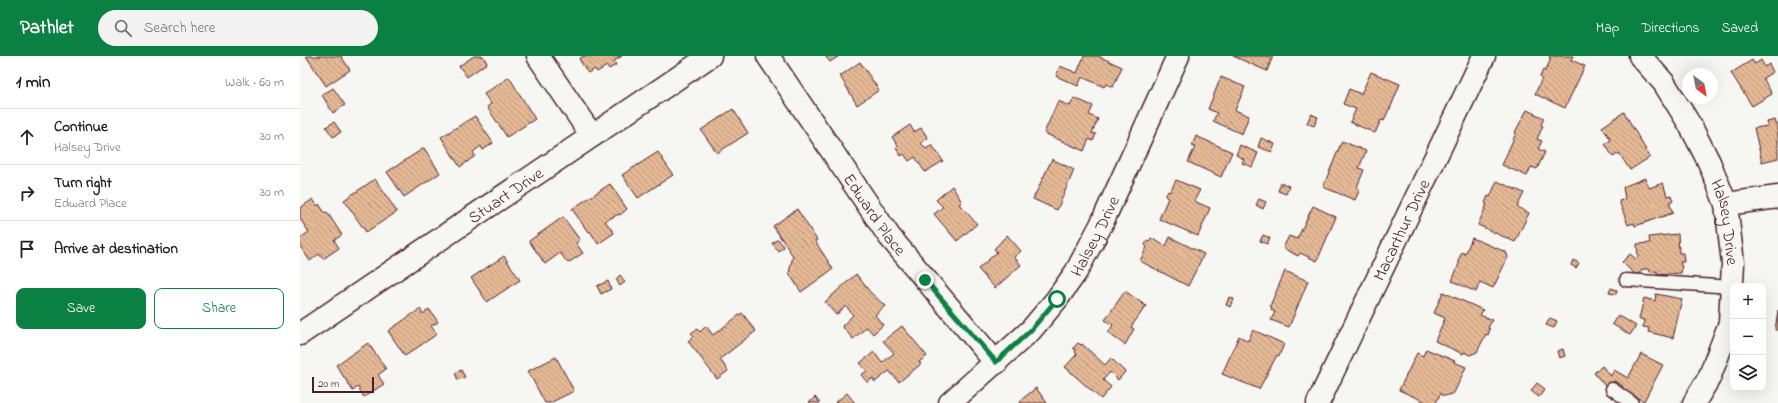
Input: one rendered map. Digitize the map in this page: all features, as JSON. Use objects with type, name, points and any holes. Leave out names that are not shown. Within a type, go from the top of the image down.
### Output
[{"type":"street","points":[[538,56],[592,136]]},
{"type":"street","name":"Stuart Drive","points":[[300,334],[710,56]]},
{"type":"street","name":"Edward Place","points":[[768,56],[889,236],[996,362]]},
{"type":"street","name":"Halsey Drive","points":[[950,403],[1031,330],[1057,299],[1076,272],[1101,225],[1178,56]]},
{"type":"street","name":"Macarthur Drive","points":[[1318,403],[1484,56]]},
{"type":"street","name":"Halsey Drive","points":[[1640,56],[1664,83],[1690,125],[1726,204],[1733,263],[1732,283]]},
{"type":"street","points":[[1726,204],[1778,197]]},
{"type":"street","name":"Halsey Drive","points":[[1694,403],[1710,378],[1730,319]]},
{"type":"lane","points":[[1626,280],[1730,287]]},
{"type":"lane","points":[[1612,389],[1632,403]]},
{"type":"building","points":[[306,56],[341,56],[350,70],[326,86]]},
{"type":"building","points":[[474,56],[483,56],[487,63],[467,77],[459,66]]},
{"type":"building","points":[[583,56],[622,56],[614,61],[616,65],[609,69],[607,66],[597,72],[595,69],[588,73],[579,59]]},
{"type":"building","points":[[825,56],[839,56],[830,62]]},
{"type":"building","points":[[1084,56],[1098,56],[1122,67],[1113,87],[1106,84],[1104,87],[1082,77],[1078,86],[1056,76],[1060,66],[1077,73]]},
{"type":"building","points":[[1233,56],[1273,56],[1267,71]]},
{"type":"building","points":[[1550,56],[1573,56],[1571,60],[1585,66],[1565,108],[1535,94],[1542,78],[1540,77],[1543,70],[1545,71],[1551,59],[1549,58]]},
{"type":"building","points":[[1752,60],[1755,64],[1761,60],[1765,67],[1769,64],[1773,72],[1763,78],[1772,94],[1752,106],[1731,73]]},
{"type":"building","points":[[860,62],[879,90],[857,105],[840,76]]},
{"type":"building","points":[[1371,72],[1400,84],[1384,121],[1381,120],[1375,133],[1350,122],[1356,109],[1343,104],[1349,89],[1361,94]]},
{"type":"building","points":[[509,77],[535,119],[507,137],[487,107],[491,104],[484,94]]},
{"type":"building","points":[[1221,77],[1245,87],[1235,110],[1249,116],[1242,134],[1213,121],[1217,113],[1208,109]]},
{"type":"building","points":[[333,88],[345,105],[333,113],[322,95]]},
{"type":"building","points":[[1074,98],[1093,106],[1089,115],[1098,119],[1092,133],[1096,134],[1093,141],[1089,139],[1084,151],[1044,133],[1058,101],[1070,106]]},
{"type":"building","points":[[733,109],[748,133],[717,153],[701,130]]},
{"type":"building","points":[[1527,110],[1544,118],[1541,125],[1543,126],[1537,139],[1542,141],[1538,149],[1545,152],[1537,169],[1531,167],[1527,176],[1502,165],[1516,133],[1515,132]]},
{"type":"building","points":[[1624,112],[1650,157],[1630,170],[1619,153],[1613,157],[1605,144],[1611,140],[1602,127]]},
{"type":"building","points":[[1311,114],[1318,117],[1314,126],[1307,123]]},
{"type":"building","points":[[475,116],[493,143],[483,150],[481,146],[473,152],[475,156],[460,167],[441,137]]},
{"type":"building","points":[[1775,120],[1776,124],[1778,124],[1778,158],[1762,162],[1754,128],[1768,126],[1767,122]]},
{"type":"building","points":[[334,122],[341,132],[333,137],[326,127]]},
{"type":"building","points":[[910,125],[914,132],[921,128],[928,138],[921,143],[926,149],[932,145],[943,161],[925,172],[915,157],[909,161],[904,154],[901,156],[896,148],[898,146],[892,137]]},
{"type":"building","points":[[1196,136],[1232,152],[1221,177],[1188,162],[1195,147],[1192,146]]},
{"type":"building","points":[[1261,138],[1275,144],[1272,152],[1258,147]]},
{"type":"building","points":[[1342,141],[1366,151],[1359,168],[1364,170],[1357,187],[1360,189],[1355,200],[1323,187]]},
{"type":"building","points":[[1240,145],[1258,153],[1252,167],[1242,163],[1244,159],[1236,155]]},
{"type":"building","points":[[424,148],[440,173],[404,197],[387,172]]},
{"type":"building","points":[[658,152],[673,175],[638,198],[622,175]]},
{"type":"building","points":[[1052,159],[1074,170],[1057,210],[1033,199]]},
{"type":"building","points":[[1645,178],[1649,188],[1663,183],[1667,196],[1671,195],[1673,201],[1669,202],[1673,213],[1635,226],[1634,223],[1628,225],[1619,201],[1625,199],[1623,187]]},
{"type":"building","points":[[375,179],[397,212],[366,232],[344,200]]},
{"type":"building","points":[[1176,180],[1200,190],[1194,201],[1210,208],[1198,236],[1159,219],[1168,198],[1165,196],[1168,191],[1170,192]]},
{"type":"building","points":[[1497,181],[1524,193],[1517,207],[1529,213],[1515,242],[1478,225],[1487,204],[1485,203],[1488,196],[1490,197]]},
{"type":"building","points":[[1281,183],[1289,186],[1286,194],[1278,191]]},
{"type":"building","points":[[610,184],[627,209],[620,215],[619,214],[605,221],[614,233],[598,244],[590,231],[588,232],[572,209]]},
{"type":"building","points":[[952,186],[962,202],[959,204],[977,224],[957,241],[934,214],[943,207],[936,200]]},
{"type":"building","points":[[313,199],[317,206],[319,204],[325,213],[327,212],[342,235],[334,240],[339,248],[323,259],[319,254],[310,261],[300,246],[300,238],[309,232],[300,219],[300,208]]},
{"type":"building","points":[[1259,199],[1266,202],[1263,209],[1256,205]]},
{"type":"building","points":[[1313,206],[1336,217],[1317,261],[1300,253],[1298,256],[1283,248],[1289,236],[1297,239]]},
{"type":"building","points":[[797,209],[817,240],[815,241],[833,269],[801,292],[789,273],[793,256],[773,226]]},
{"type":"building","points":[[563,217],[580,240],[576,243],[583,253],[568,263],[560,253],[545,264],[529,241]]},
{"type":"building","points":[[1678,234],[1679,253],[1683,253],[1684,262],[1680,262],[1682,268],[1681,273],[1657,275],[1657,271],[1650,272],[1649,269],[1643,269],[1637,276],[1622,262],[1630,254],[1636,259],[1638,257],[1637,244],[1650,243],[1649,237]]},
{"type":"building","points":[[1007,235],[1021,251],[1014,257],[1021,265],[995,288],[978,269],[997,252],[994,249]]},
{"type":"building","points":[[1263,235],[1270,238],[1267,244],[1260,241]]},
{"type":"building","points":[[1170,237],[1204,254],[1188,286],[1140,261],[1147,247],[1145,245],[1147,241],[1149,242],[1151,238],[1166,246]]},
{"type":"building","points":[[1472,238],[1506,252],[1508,257],[1493,288],[1480,282],[1476,292],[1452,281],[1462,252],[1465,254]]},
{"type":"building","points":[[778,239],[784,247],[778,251],[772,243]]},
{"type":"building","points":[[504,256],[520,280],[487,302],[471,278]]},
{"type":"building","points":[[1573,260],[1579,263],[1576,268],[1571,265]]},
{"type":"building","points":[[1285,271],[1308,281],[1289,327],[1271,320],[1275,312],[1271,310],[1272,307],[1270,306]]},
{"type":"building","points":[[856,274],[870,292],[885,306],[875,315],[883,325],[873,334],[867,327],[853,339],[842,326],[853,315],[846,306],[836,315],[825,302]]},
{"type":"building","points":[[620,275],[625,282],[620,286],[616,279]]},
{"type":"building","points":[[608,281],[611,289],[601,294],[597,286]]},
{"type":"building","points":[[1611,288],[1617,290],[1616,294],[1609,293]]},
{"type":"building","points":[[1125,291],[1146,306],[1131,327],[1134,329],[1125,345],[1108,333],[1113,325],[1105,320]]},
{"type":"building","points":[[1443,292],[1483,310],[1480,315],[1492,320],[1488,328],[1490,329],[1488,335],[1486,334],[1477,352],[1470,355],[1464,352],[1463,354],[1435,341],[1445,318],[1434,313]]},
{"type":"building","points":[[1656,294],[1682,299],[1673,338],[1648,332],[1649,328],[1643,327],[1644,320],[1639,319],[1644,298],[1655,301]]},
{"type":"building","points":[[1229,297],[1234,299],[1231,307],[1226,305]]},
{"type":"building","points":[[420,309],[423,314],[429,309],[438,322],[431,326],[437,334],[405,356],[388,331]]},
{"type":"building","points":[[1778,310],[1778,330],[1775,330]]},
{"type":"building","points":[[742,313],[756,331],[720,359],[728,371],[717,379],[688,341],[694,336],[691,333],[697,329],[700,332],[706,326],[713,335]]},
{"type":"building","points":[[1618,315],[1636,326],[1630,335],[1612,324]]},
{"type":"building","points":[[1550,318],[1557,321],[1554,328],[1546,325]]},
{"type":"building","points":[[902,326],[927,356],[919,362],[921,364],[899,382],[889,371],[875,382],[872,378],[868,383],[861,375],[867,371],[860,363],[874,352],[882,363],[894,353],[883,341]]},
{"type":"building","points":[[1253,330],[1284,344],[1279,356],[1277,355],[1259,389],[1222,374],[1239,336],[1248,341]]},
{"type":"building","points":[[368,343],[386,369],[378,375],[384,384],[364,397],[358,387],[353,391],[336,365]]},
{"type":"building","points":[[1078,343],[1081,345],[1082,344],[1105,365],[1111,358],[1125,372],[1118,380],[1110,372],[1103,380],[1111,387],[1101,399],[1065,367],[1077,354],[1075,352],[1076,350],[1073,348]]},
{"type":"building","points":[[1426,349],[1466,367],[1454,393],[1445,396],[1440,394],[1436,403],[1428,403],[1399,390],[1417,353],[1423,356]]},
{"type":"building","points":[[1563,349],[1565,356],[1559,358],[1557,351]]},
{"type":"building","points":[[1641,354],[1663,365],[1644,401],[1621,390],[1623,386],[1614,381],[1607,388],[1594,373],[1602,366],[1611,376],[1614,370],[1628,378]]},
{"type":"building","points":[[556,357],[574,391],[550,403],[545,403],[528,371]]},
{"type":"building","points":[[461,370],[465,377],[458,380],[455,373]]},
{"type":"building","points":[[1537,383],[1545,389],[1539,397],[1531,391]]},
{"type":"building","points":[[1036,388],[1047,403],[1020,403],[1021,400]]},
{"type":"building","points":[[847,393],[855,403],[835,403]]},
{"type":"building","points":[[815,397],[820,403],[809,403]]},
{"type":"route","points":[[925,280],[996,362],[1031,330],[1057,299]]}]
